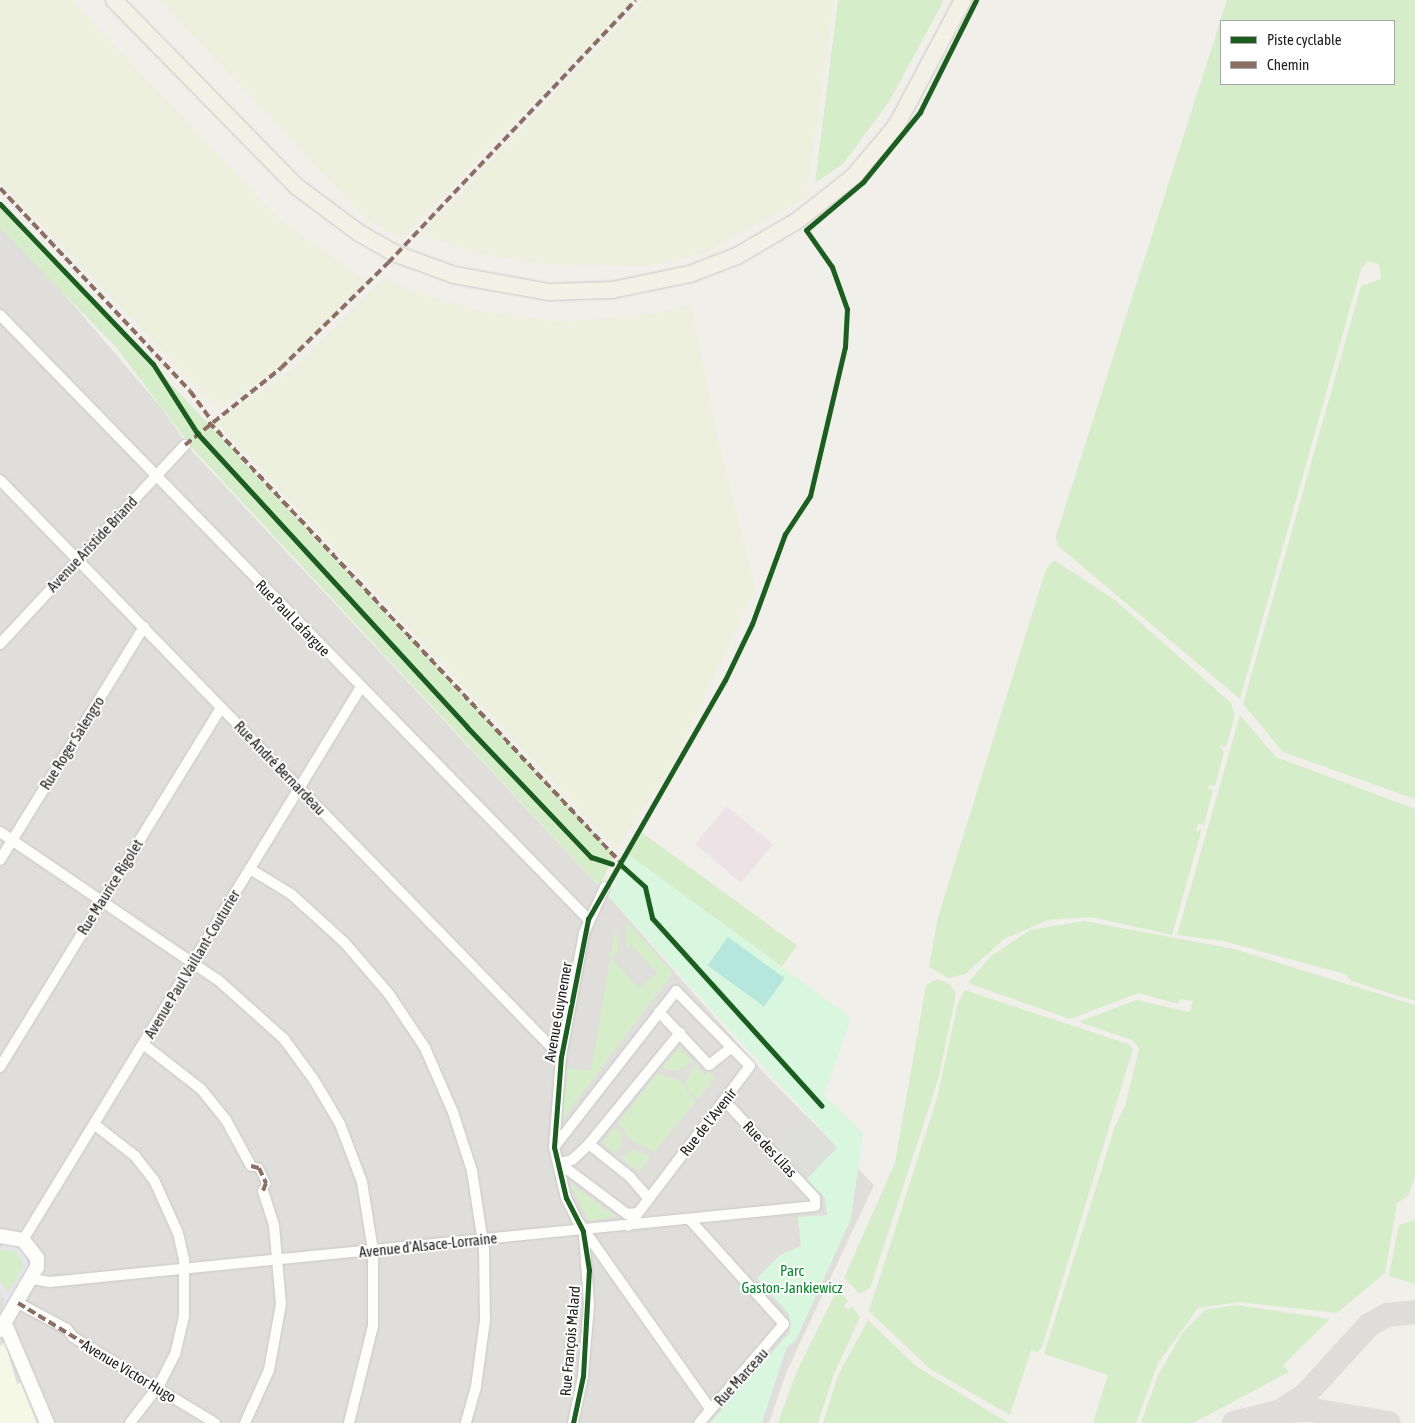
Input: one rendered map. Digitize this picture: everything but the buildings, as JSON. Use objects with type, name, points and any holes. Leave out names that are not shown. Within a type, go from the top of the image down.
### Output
[{"type":"main road","points":[[114,0],[296,186],[359,233],[394,253],[454,275],[549,292],[612,290],[690,274],[737,256],[797,221],[854,176],[896,126],[963,0]]},
{"type":"street","name":"Rue Paul Lafargue","points":[[0,315],[361,688],[588,919]]},
{"type":"street","name":"Avenue Aristide Briand","points":[[0,644],[5,634],[185,445]]},
{"type":"street","name":"Rue André Bernardeau","points":[[3,483],[561,1057]]},
{"type":"street","points":[[0,496],[3,483]]},
{"type":"street","name":"Rue Roger Salengro","points":[[0,860],[144,627]]},
{"type":"street","name":"Avenue Paul Vaillant-Couturier","points":[[23,1240],[361,688]]},
{"type":"street","name":"Rue Maurice Rigolet","points":[[0,1067],[221,708]]},
{"type":"street","points":[[0,832],[193,962],[284,1039],[314,1080],[340,1124],[362,1182],[373,1251],[373,1326],[348,1423]]},
{"type":"street","points":[[250,869],[291,894],[344,942],[389,994],[425,1048],[454,1112],[472,1171],[483,1240],[484,1320],[476,1387],[466,1423]]},
{"type":"street","name":"Avenue Guynemer","points":[[605,887],[588,919],[561,1057],[554,1147],[566,1198],[583,1231],[711,1410]]},
{"type":"street","name":"Rue de l'Avenir","points":[[554,1147],[676,991],[750,1066],[628,1226]]},
{"type":"street","points":[[659,1012],[709,1065],[731,1048]]},
{"type":"street","points":[[559,1162],[572,1160],[588,1144],[680,1033]]},
{"type":"street","points":[[143,1044],[201,1090],[226,1120],[252,1166],[259,1168],[266,1183],[263,1191],[279,1260],[281,1304],[275,1344],[267,1376],[245,1423]]},
{"type":"street","name":"Rue des Lilas","points":[[725,1101],[815,1198]]},
{"type":"street","points":[[94,1124],[135,1156],[154,1180],[178,1232],[185,1269],[180,1335],[158,1388],[130,1423]]},
{"type":"street","points":[[588,1144],[630,1177],[648,1198]]},
{"type":"street","points":[[559,1162],[627,1214],[637,1213]]},
{"type":"street","name":"Avenue d'Alsace-Lorraine","points":[[33,1279],[50,1282],[690,1220],[816,1206],[815,1198]]},
{"type":"street","name":"Rue Marceau","points":[[690,1220],[782,1316],[783,1330],[699,1423]]},
{"type":"street","name":"Rue François Malard","points":[[573,1423],[588,1311],[583,1231]]},
{"type":"street","points":[[0,1236],[23,1240],[37,1258],[33,1279],[2,1327],[47,1423]]},
{"type":"street","name":"Avenue Victor Hugo","points":[[18,1303],[215,1423]]},
{"type":"shaded area","points":[[0,0],[71,0],[280,220],[366,281],[284,365],[219,409],[0,182]]},
{"type":"shaded area","points":[[160,0],[633,0],[401,239],[364,217]]},
{"type":"shaded area","points":[[644,0],[834,0],[806,198],[704,253],[644,266],[543,264],[476,253],[422,234]]},
{"type":"shaded area","points":[[0,219],[160,406],[193,452],[609,897],[763,1072],[874,1185],[786,1373],[769,1423],[0,1423]]},
{"type":"shaded area","points":[[385,277],[417,293],[480,311],[557,322],[649,315],[691,305],[719,445],[755,588],[677,756],[617,849],[216,422],[296,367]]},
{"type":"shaded area","points":[[727,806],[773,845],[741,883],[695,844]]},
{"type":"shaded area","points":[[728,937],[785,978],[764,1006],[707,965]]},
{"type":"shaded area","points":[[631,944],[657,973],[639,989],[613,960]]},
{"type":"shaded area","points":[[677,1039],[709,1071],[705,1075],[679,1047],[602,1143],[639,1172],[631,1174],[594,1141]]},
{"type":"shaded area","points":[[807,1116],[837,1148],[806,1178],[776,1145]]},
{"type":"shaded area","points":[[4,1242],[22,1249],[29,1265],[0,1316],[5,1299],[0,1295],[0,1281],[9,1293],[24,1265],[16,1251],[0,1250]]},
{"type":"shaded area","points":[[5,1342],[17,1384],[21,1383],[37,1423],[0,1423],[0,1346]]},
{"type":"green space","points":[[838,0],[944,0],[889,102],[843,164],[815,183]]},
{"type":"green space","points":[[1227,0],[1415,0],[1415,799],[1283,752],[1243,704],[1361,286],[1381,279],[1379,264],[1368,261],[1361,269],[1240,699],[1057,545],[1056,536],[1220,22],[1220,85],[1395,85],[1395,20],[1221,20]]},
{"type":"green space","points":[[0,203],[615,855],[599,886],[194,450],[115,346],[0,228]]},
{"type":"green space","points":[[1054,560],[1115,600],[1231,703],[1235,716],[1226,747],[1220,746],[1224,752],[1215,786],[1209,785],[1208,789],[1213,790],[1204,825],[1198,824],[1196,831],[1202,829],[1172,935],[1091,917],[1048,920],[1004,939],[965,974],[948,978],[929,967],[938,917],[1046,569]]},
{"type":"green space","points":[[1240,715],[1276,757],[1415,809],[1415,1001],[1351,981],[1345,974],[1223,941],[1177,935]]},
{"type":"green space","points":[[641,832],[797,945],[782,966],[626,853]]},
{"type":"green space","name":"Parc Gaston-Jankiewicz","points":[[628,854],[851,1018],[824,1095],[863,1133],[851,1219],[797,1338],[786,1349],[762,1423],[710,1423],[790,1332],[789,1314],[757,1278],[780,1255],[801,1246],[798,1217],[827,1215],[825,1198],[807,1179],[837,1147],[609,897]]},
{"type":"green space","points":[[1084,921],[1234,949],[1415,1005],[1415,1177],[1408,1196],[1397,1203],[1385,1273],[1337,1313],[1239,1302],[1198,1308],[1158,1363],[1136,1423],[1093,1423],[1108,1375],[1044,1354],[1115,1126],[1125,1106],[1139,1049],[1132,1040],[1079,1022],[1136,1000],[1190,1012],[1193,1001],[1180,999],[1178,1004],[1139,993],[1070,1019],[968,983],[990,957],[1030,930]]},
{"type":"green space","points":[[627,922],[673,973],[561,1121],[568,1068],[591,1071],[616,924],[618,952],[612,958],[618,964],[630,944],[626,948]]},
{"type":"green space","points":[[937,979],[950,984],[956,994],[938,1080],[870,1288],[860,1294],[844,1278],[895,1163],[926,985]]},
{"type":"green space","points":[[965,990],[1128,1044],[1133,1049],[1042,1347],[1038,1352],[1031,1350],[1010,1415],[930,1369],[869,1311],[937,1098],[958,1003]]},
{"type":"green space","points":[[679,1047],[693,1062],[676,1071],[662,1068]]},
{"type":"green space","points":[[695,1064],[705,1075],[709,1071],[715,1077],[698,1099],[689,1092],[686,1082]]},
{"type":"green space","points":[[657,1073],[681,1081],[695,1103],[654,1152],[629,1138],[618,1122]]},
{"type":"green space","points":[[615,1127],[623,1139],[616,1154],[602,1143]]},
{"type":"green space","points":[[632,1149],[651,1156],[639,1172],[621,1158]]},
{"type":"green space","points":[[570,1183],[616,1217],[588,1220]]},
{"type":"green space","points":[[1415,1220],[1415,1284],[1389,1276],[1399,1225]]},
{"type":"green space","points":[[9,1248],[21,1255],[24,1265],[9,1293],[0,1281],[0,1250]]},
{"type":"green space","points":[[838,1288],[848,1301],[844,1306],[848,1310],[852,1306],[860,1317],[834,1374],[818,1423],[778,1423],[796,1373]]},
{"type":"green space","points":[[1237,1305],[1330,1319],[1283,1365],[1289,1372],[1193,1423],[1141,1423],[1158,1375],[1182,1333],[1205,1310]]},
{"type":"green space","points":[[868,1320],[916,1366],[1008,1423],[823,1423],[838,1375]]},
{"type":"taxiway","points":[[1281,1411],[1306,1394],[1369,1325],[1387,1315],[1415,1312]]},
{"type":"taxiway","points":[[1234,1423],[1281,1411],[1312,1410],[1389,1423]]},
{"type":"marked path","points":[[185,445],[281,368],[388,263],[636,0]]},
{"type":"marked path","points":[[0,188],[190,391],[211,420]]},
{"type":"marked path","points":[[209,422],[619,861]]},
{"type":"marked path","points":[[251,1166],[259,1168],[266,1183],[263,1191]]},
{"type":"marked path","points":[[18,1303],[158,1388]]},
{"type":"cycle path","points":[[573,1423],[583,1376],[589,1270],[583,1231],[566,1198],[554,1147],[561,1057],[588,919],[725,680],[752,624],[785,534],[810,496],[845,347],[847,309],[832,267],[806,230],[863,182],[920,112],[976,0]]},
{"type":"cycle path","points":[[0,204],[153,364],[197,433],[467,727],[591,857],[612,864]]},
{"type":"cycle path","points":[[622,866],[645,887],[652,918],[822,1106]]}]
